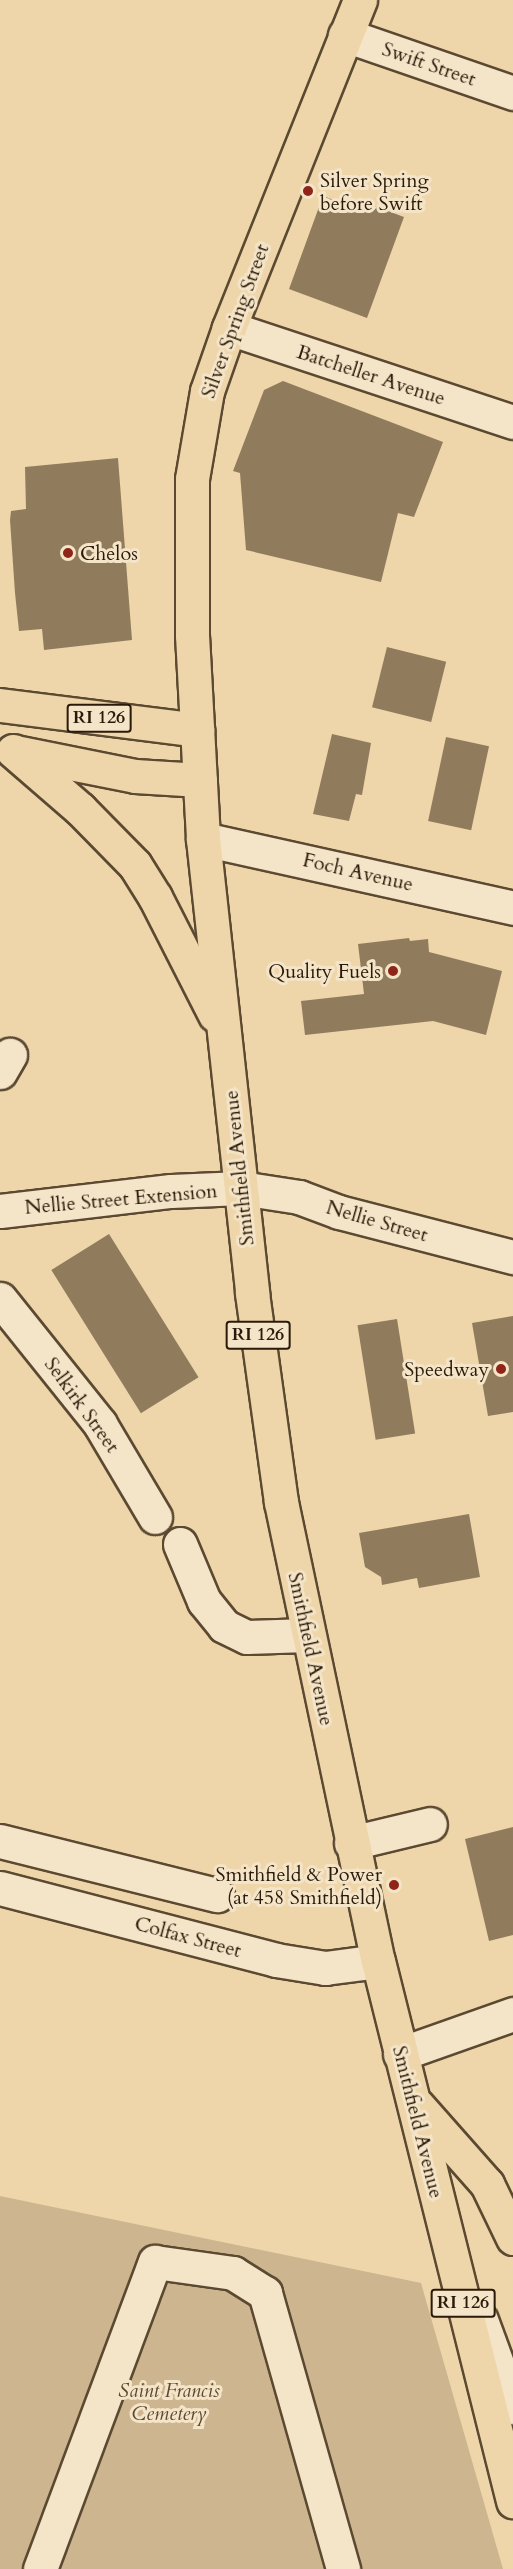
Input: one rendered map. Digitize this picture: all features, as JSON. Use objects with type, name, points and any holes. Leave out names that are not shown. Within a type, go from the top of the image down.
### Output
[{"type":"main road","name":"Silver Spring Street","points":[[197,730],[192,635],[192,479],[207,391],[228,328],[360,0]]},
{"type":"main road","name":"RI 126","points":[[0,705],[197,730]]},
{"type":"main road","name":"Smithfield Avenue","points":[[197,730],[203,839],[271,1437],[308,1635],[378,1962],[400,2054],[416,2104],[513,2500]]},
{"type":"main road","points":[[6,750],[135,776],[200,780]]},
{"type":"main road","points":[[6,750],[80,809],[135,866],[155,897],[224,1033]]},
{"type":"main road","name":"RI 126","points":[[416,2104],[487,2184],[513,2238]]},
{"type":"street","name":"Swift Street","points":[[345,35],[513,93]]},
{"type":"street","name":"Batcheller Avenue","points":[[228,328],[513,422]]},
{"type":"street","name":"Foch Avenue","points":[[203,839],[513,908]]},
{"type":"street","name":"Nellie Street Extension","points":[[0,1211],[171,1191],[241,1188]]},
{"type":"street","name":"Nellie Street","points":[[241,1188],[299,1197],[339,1212],[513,1257]]},
{"type":"street","name":"Selkirk Street","points":[[0,1299],[100,1424],[155,1517]]},
{"type":"street","points":[[180,1544],[204,1601],[224,1626],[247,1637],[308,1635]]},
{"type":"street","points":[[351,1843],[430,1824]]},
{"type":"street","points":[[0,1840],[217,1895]]},
{"type":"street","name":"Colfax Street","points":[[0,1888],[276,1960],[325,1968],[378,1962]]},
{"type":"street","points":[[400,2054],[513,2014]]},
{"type":"street","points":[[437,2196],[513,2407]]},
{"type":"street","points":[[40,2569],[155,2262],[233,2273],[265,2293],[343,2569]]},
{"type":"green space","name":"Saint Francis Cemetery","points":[[0,2196],[421,2283],[503,2569],[0,2569]]},
{"type":"building","points":[[323,196],[366,212],[369,204],[404,217],[367,318],[289,289]]},
{"type":"building","points":[[283,381],[443,442],[414,517],[398,513],[381,582],[246,550],[240,473],[233,471],[264,390]]},
{"type":"building","points":[[118,458],[132,640],[44,650],[42,629],[19,631],[15,593],[10,520],[11,511],[26,509],[25,467]]},
{"type":"building","points":[[387,647],[446,662],[431,722],[372,707]]},
{"type":"building","points":[[332,734],[371,743],[362,795],[356,794],[349,821],[313,814]]},
{"type":"building","points":[[446,737],[489,746],[471,830],[428,821]]},
{"type":"building","points":[[409,938],[410,941],[428,939],[429,952],[502,971],[486,1035],[433,1021],[305,1035],[301,1001],[364,994],[358,944]]},
{"type":"building","points":[[109,1234],[199,1377],[141,1413],[51,1270]]},
{"type":"building","points":[[513,1316],[513,1412],[488,1416],[472,1323]]},
{"type":"building","points":[[397,1319],[415,1434],[376,1440],[357,1325]]},
{"type":"building","points":[[469,1514],[480,1577],[419,1588],[417,1578],[382,1585],[381,1577],[365,1567],[359,1533]]},
{"type":"building","points":[[513,1827],[513,1935],[489,1941],[465,1839]]},
{"type":"place","name":"Silver Spring before Swift","points":[[308,191]]},
{"type":"place","name":"Chelos","points":[[68,553]]},
{"type":"place","name":"Quality Fuels","points":[[393,971]]},
{"type":"place","name":"Speedway","points":[[501,1369]]},
{"type":"place","name":"Smithfield & Power (at 458 Smithfield)","points":[[394,1885]]}]
